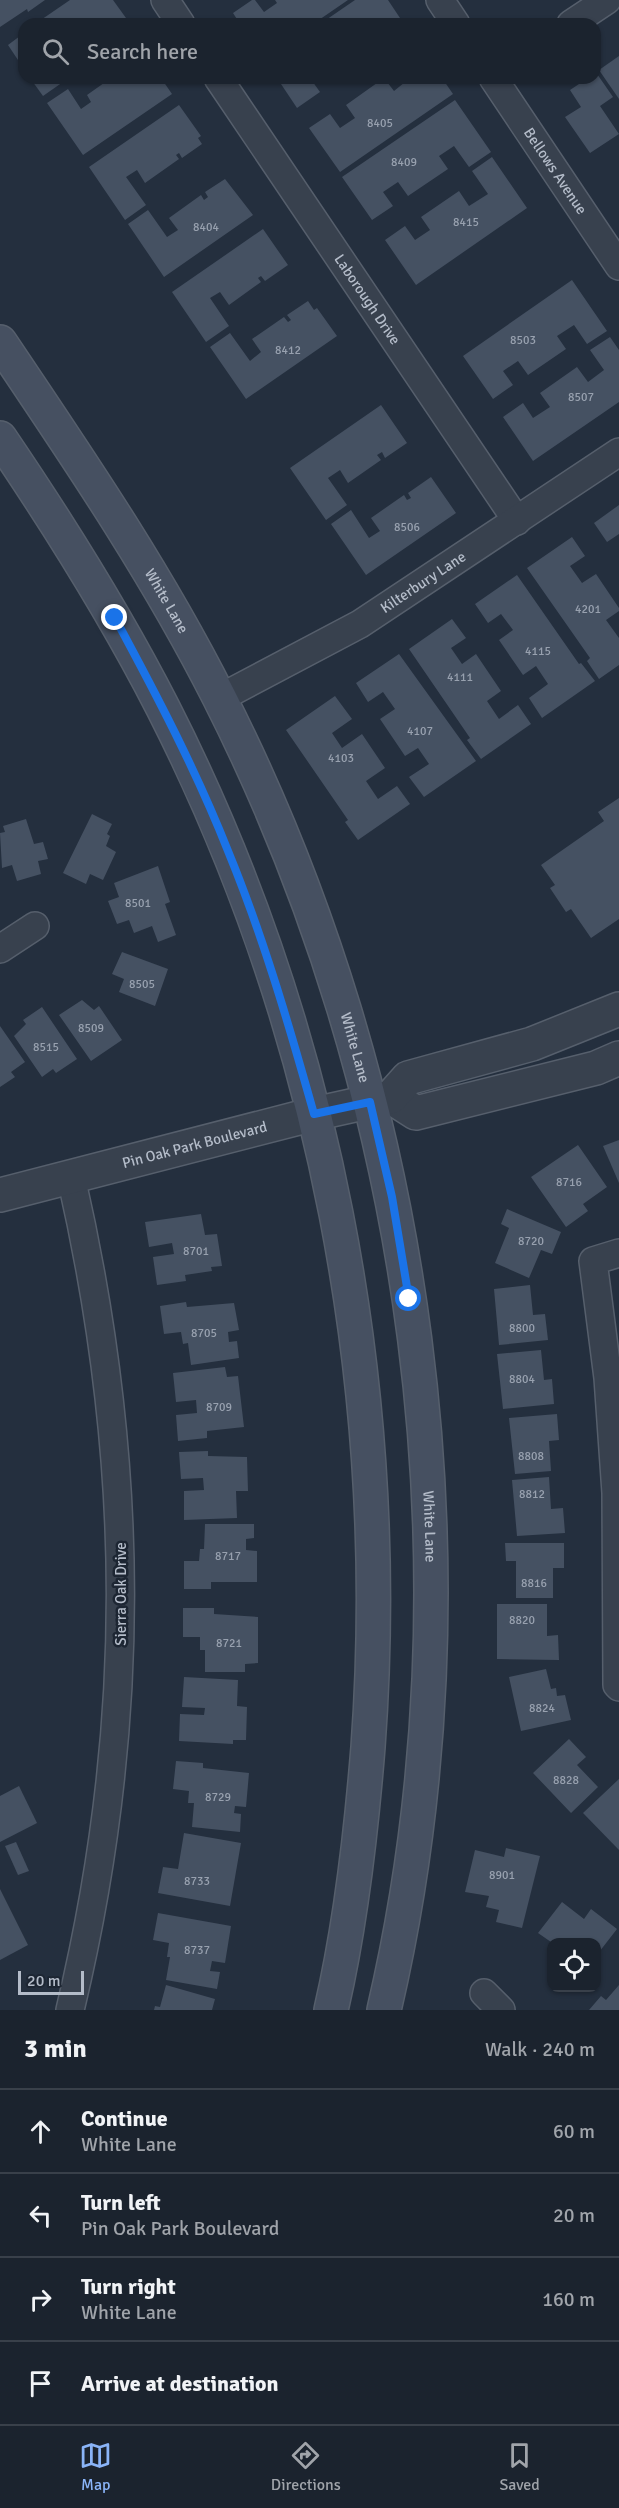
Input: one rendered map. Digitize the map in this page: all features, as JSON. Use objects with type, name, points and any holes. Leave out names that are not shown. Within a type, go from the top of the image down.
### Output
[{"type":"main road","name":"White Lane","points":[[0,342],[117,517],[171,606],[220,698],[284,839],[381,1100],[392,1197],[409,1299],[425,1448],[430,1575],[428,1678],[420,1782],[408,1885],[384,2010]]},
{"type":"main road","points":[[0,438],[61,529],[115,618],[164,710],[201,787],[228,851],[264,948],[314,1114],[336,1209],[353,1311],[371,1483],[374,1587],[372,1690],[364,1794],[352,1897],[331,2010]]},
{"type":"street","points":[[165,0],[178,18]]},
{"type":"street","points":[[440,0],[452,18]]},
{"type":"street","points":[[580,18],[607,0]]},
{"type":"street","name":"Laborough Drive","points":[[222,84],[517,521]]},
{"type":"street","name":"Bellows Avenue","points":[[497,84],[619,266]]},
{"type":"street","name":"Kilterbury Lane","points":[[220,698],[360,624],[619,452]]},
{"type":"street","points":[[0,950],[35,926]]},
{"type":"street","points":[[381,1100],[408,1078],[532,1044],[619,1009]]},
{"type":"street","points":[[381,1100],[416,1113],[596,1068],[619,1058]]},
{"type":"street","name":"Pin Oak Park Boulevard","points":[[0,1195],[314,1114],[381,1100]]},
{"type":"street","name":"Sierra Oak Drive","points":[[70,2010],[102,1863],[120,1685],[123,1608],[121,1518],[115,1429],[88,1253],[71,1177]]},
{"type":"street","points":[[619,1253],[593,1261],[608,1378],[616,1493],[617,1685],[619,1687]]},
{"type":"building","points":[[0,0],[45,0],[0,27]]},
{"type":"building","points":[[70,0],[113,0],[126,18],[44,18]]},
{"type":"building","points":[[252,0],[255,0],[264,12],[277,3],[275,0],[348,0],[322,18],[236,18],[233,13]]},
{"type":"building","points":[[355,0],[388,0],[400,18],[329,18]]},
{"type":"building","points":[[18,38],[18,60],[8,45]]},
{"type":"building","points":[[619,56],[619,99],[601,73],[601,69]]},
{"type":"building","points":[[601,80],[613,97],[600,106],[619,134],[590,153],[565,117],[581,107],[570,90],[579,84],[601,84]]},
{"type":"building","points":[[34,84],[60,84],[43,96]]},
{"type":"building","points":[[103,84],[165,84],[172,94],[83,155],[47,103],[68,89],[81,109],[91,102],[87,95]]},
{"type":"building","points":[[281,84],[314,84],[320,92],[297,108]]},
{"type":"building","points":[[376,84],[389,84],[394,91],[403,84],[446,84],[453,94],[340,172],[309,128],[330,114],[340,128],[355,118],[346,105]]},
{"type":"building","points":[[455,100],[491,152],[469,167],[454,146],[439,156],[448,169],[408,196],[398,182],[383,192],[393,206],[372,220],[342,177]]},
{"type":"building","points":[[179,105],[201,136],[198,138],[202,144],[182,158],[179,153],[176,155],[179,159],[145,183],[137,170],[126,177],[146,205],[125,220],[89,167]]},
{"type":"building","points":[[492,157],[527,208],[416,285],[385,240],[405,226],[415,240],[430,230],[421,217],[459,191],[469,206],[488,194],[472,171]]},
{"type":"building","points":[[225,179],[253,215],[164,277],[128,224],[148,210],[167,237],[178,230],[169,218],[201,195],[204,200],[208,197],[205,192]]},
{"type":"building","points":[[263,229],[288,265],[265,281],[261,276],[258,278],[261,282],[229,305],[220,292],[210,298],[229,326],[206,342],[172,292]]},
{"type":"building","points":[[572,280],[607,331],[587,344],[574,325],[557,336],[566,349],[528,375],[518,361],[503,371],[513,385],[493,399],[463,356]]},
{"type":"building","points":[[308,301],[314,310],[317,308],[337,336],[246,399],[210,347],[230,333],[250,361],[261,352],[252,339],[284,317],[288,322],[291,320],[287,315]]},
{"type":"building","points":[[610,337],[619,350],[619,402],[533,461],[503,417],[523,403],[533,418],[550,407],[540,393],[577,367],[588,382],[604,370],[590,350]]},
{"type":"building","points":[[381,405],[407,443],[385,458],[382,452],[377,455],[381,460],[348,483],[340,470],[328,478],[347,505],[326,520],[290,468]]},
{"type":"building","points":[[431,477],[456,513],[366,575],[331,524],[351,510],[369,538],[380,531],[371,518],[404,495],[407,500],[411,498],[408,493]]},
{"type":"building","points":[[619,505],[619,534],[607,542],[594,523]]},
{"type":"building","points":[[572,537],[585,556],[570,566],[582,583],[596,574],[619,608],[619,611],[606,620],[619,638],[619,665],[599,679],[587,661],[590,658],[527,568]]},
{"type":"building","points":[[517,575],[579,664],[581,663],[595,681],[542,718],[529,698],[548,684],[536,666],[523,675],[499,640],[513,630],[501,614],[488,623],[475,604]]},
{"type":"building","points":[[452,619],[466,638],[451,648],[462,664],[476,654],[501,691],[487,701],[499,719],[518,705],[531,724],[481,759],[467,740],[470,738],[409,649]]},
{"type":"building","points":[[399,654],[476,761],[424,797],[409,777],[429,764],[418,748],[405,756],[380,719],[395,709],[383,692],[368,702],[356,683]]},
{"type":"building","points":[[335,696],[352,719],[332,733],[342,748],[362,734],[385,768],[366,781],[378,799],[397,786],[410,804],[358,840],[345,822],[348,820],[286,730]]},
{"type":"building","points":[[619,798],[619,919],[591,938],[571,909],[566,912],[550,888],[555,885],[541,865],[604,821],[598,812]]},
{"type":"building","points":[[92,814],[112,824],[107,834],[110,836],[106,846],[116,852],[103,880],[90,874],[86,884],[63,873]]},
{"type":"building","points":[[26,819],[34,844],[43,842],[48,859],[38,861],[41,874],[17,881],[12,865],[2,868],[0,833],[5,832],[3,826]]},
{"type":"building","points":[[158,866],[170,902],[165,904],[176,935],[158,942],[152,926],[134,933],[129,920],[117,924],[108,901],[119,897],[114,883]]},
{"type":"building","points":[[122,952],[168,969],[155,1006],[119,992],[124,979],[112,974]]},
{"type":"building","points":[[82,1000],[94,1010],[99,1006],[122,1040],[91,1061],[59,1015]]},
{"type":"building","points":[[42,1007],[77,1059],[56,1073],[53,1069],[42,1077],[14,1036],[26,1024],[23,1020]]},
{"type":"building","points":[[0,1026],[25,1062],[11,1072],[15,1077],[0,1087]]},
{"type":"building","points":[[619,1140],[619,1183],[603,1146]]},
{"type":"building","points":[[578,1145],[607,1187],[583,1204],[588,1211],[566,1227],[531,1177]]},
{"type":"building","points":[[507,1209],[561,1232],[552,1254],[541,1250],[529,1278],[495,1263],[509,1228],[501,1224]]},
{"type":"building","points":[[201,1214],[205,1235],[217,1234],[222,1266],[211,1267],[212,1271],[185,1275],[186,1281],[157,1285],[153,1257],[174,1254],[172,1243],[149,1247],[145,1222]]},
{"type":"building","points":[[530,1285],[533,1315],[545,1314],[548,1340],[499,1345],[494,1289]]},
{"type":"building","points":[[186,1302],[187,1307],[234,1303],[239,1330],[228,1332],[229,1342],[237,1341],[239,1358],[191,1365],[188,1343],[183,1344],[181,1332],[164,1334],[160,1306]]},
{"type":"building","points":[[541,1350],[544,1380],[552,1379],[554,1404],[503,1409],[497,1354]]},
{"type":"building","points":[[225,1367],[227,1377],[238,1376],[244,1427],[207,1431],[207,1438],[178,1441],[176,1415],[197,1413],[196,1400],[176,1402],[173,1373]]},
{"type":"building","points":[[557,1414],[559,1440],[549,1441],[551,1471],[515,1474],[509,1418]]},
{"type":"building","points":[[208,1451],[208,1456],[247,1457],[248,1491],[236,1491],[237,1518],[184,1520],[184,1491],[204,1490],[203,1478],[181,1479],[179,1452]]},
{"type":"building","points":[[549,1477],[551,1509],[563,1508],[565,1533],[517,1536],[512,1480]]},
{"type":"building","points":[[205,1524],[254,1524],[254,1538],[246,1539],[246,1550],[257,1551],[257,1582],[211,1582],[211,1589],[184,1589],[184,1561],[199,1561],[200,1549],[204,1549]]},
{"type":"building","points":[[505,1543],[564,1543],[564,1568],[553,1568],[553,1598],[516,1598],[516,1561],[506,1561]]},
{"type":"building","points":[[497,1604],[547,1604],[547,1636],[558,1635],[559,1660],[497,1659]]},
{"type":"building","points":[[183,1608],[214,1608],[214,1614],[258,1617],[258,1663],[245,1664],[245,1672],[205,1672],[205,1650],[200,1650],[200,1637],[183,1637]]},
{"type":"building","points":[[546,1669],[551,1689],[556,1688],[557,1696],[565,1695],[571,1720],[521,1731],[509,1677]]},
{"type":"building","points":[[184,1677],[238,1680],[237,1706],[247,1707],[246,1740],[233,1740],[233,1744],[179,1741],[180,1714],[204,1715],[205,1708],[182,1707]]},
{"type":"building","points":[[569,1739],[586,1757],[577,1765],[598,1787],[571,1813],[533,1773]]},
{"type":"building","points":[[176,1761],[203,1763],[203,1768],[249,1773],[246,1807],[235,1806],[234,1813],[241,1814],[240,1832],[192,1827],[194,1803],[188,1803],[189,1791],[173,1789]]},
{"type":"building","points":[[619,1779],[619,1850],[583,1813]]},
{"type":"building","points":[[19,1786],[37,1823],[0,1842],[0,1796]]},
{"type":"building","points":[[184,1833],[241,1843],[230,1906],[158,1893],[163,1867],[178,1869]]},
{"type":"building","points":[[16,1842],[29,1871],[18,1875],[5,1846]]},
{"type":"building","points":[[506,1848],[540,1856],[522,1928],[496,1922],[499,1910],[486,1907],[489,1896],[465,1892],[475,1850],[504,1857]]},
{"type":"building","points":[[0,1889],[28,1945],[0,1960]]},
{"type":"building","points":[[562,1902],[584,1919],[591,1909],[617,1929],[601,1950],[601,1938],[547,1939],[538,1933]]},
{"type":"building","points":[[158,1913],[231,1926],[225,1963],[212,1961],[210,1971],[220,1972],[217,1989],[166,1980],[170,1957],[167,1957],[169,1943],[153,1940]]},
{"type":"building","points":[[166,1985],[215,1999],[212,2010],[154,2010],[155,2006],[160,2007]]},
{"type":"building","points":[[619,1985],[619,2010],[589,2010],[601,1996],[606,2000]]},
{"type":"route","points":[[115,618],[164,710],[201,787],[228,851],[286,1014],[314,1114],[370,1102],[392,1197],[409,1299]]}]
